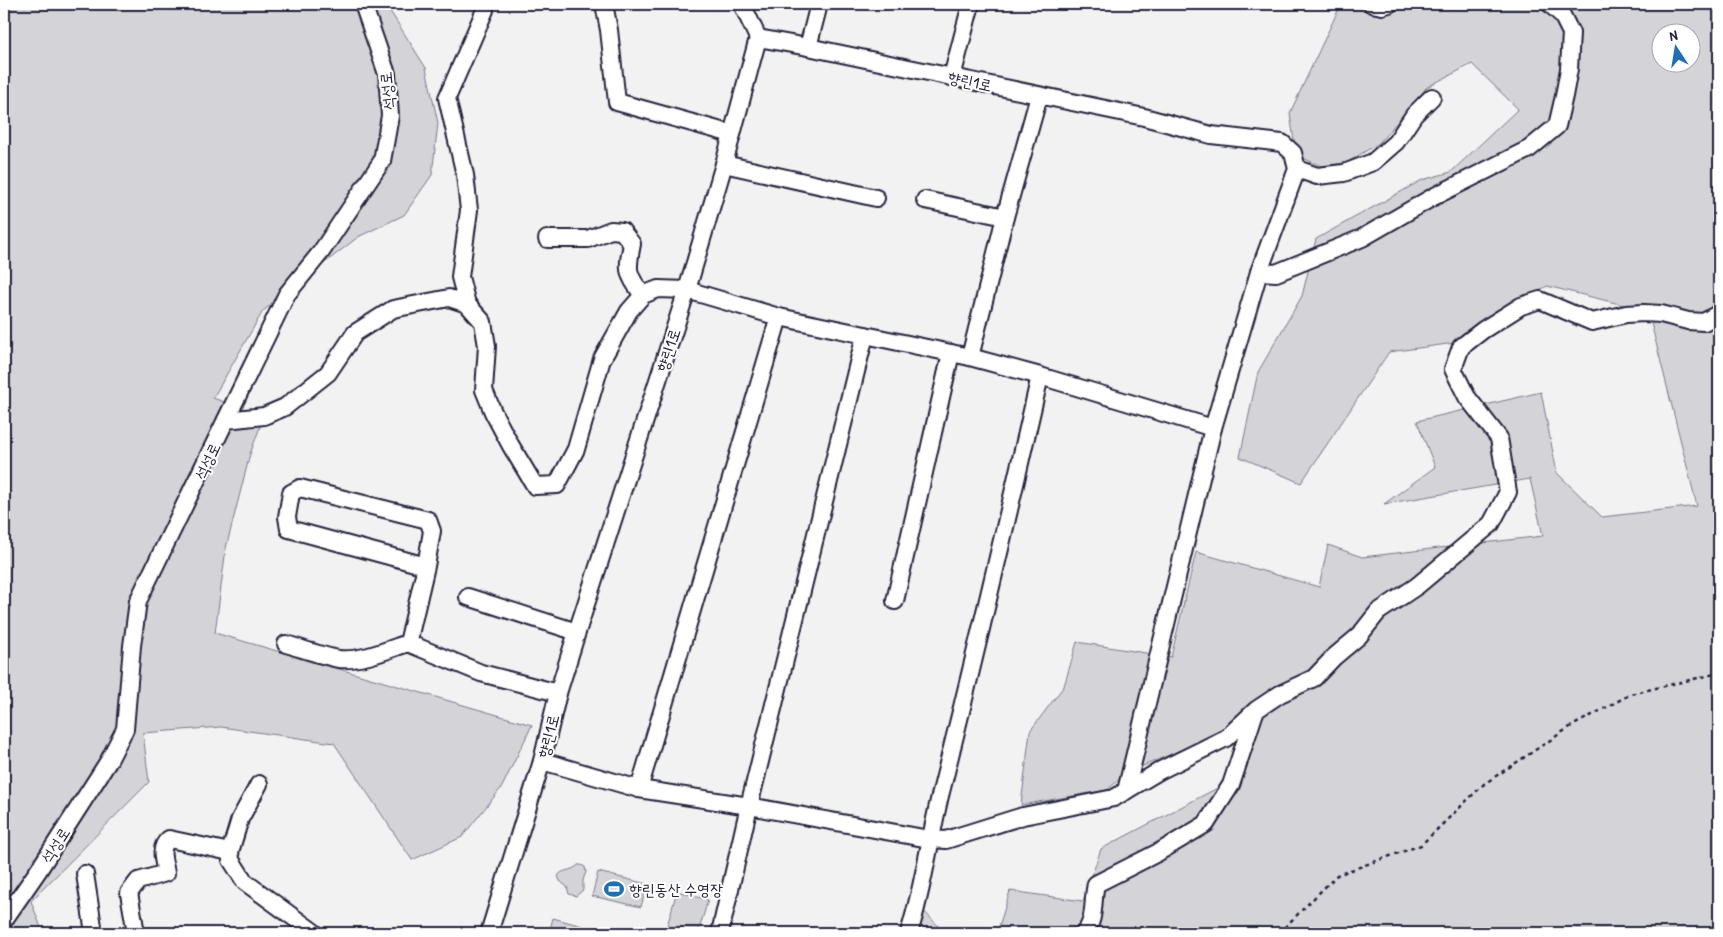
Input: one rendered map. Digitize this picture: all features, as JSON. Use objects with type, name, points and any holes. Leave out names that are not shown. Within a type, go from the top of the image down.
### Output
[{"type":"street","name":"석성로","points":[[4,920],[108,762],[125,729],[138,602],[288,294],[321,252],[382,161],[390,116],[387,74],[362,4]]},
{"type":"street","points":[[484,4],[485,10],[447,98],[465,175],[469,210],[460,277],[467,304],[483,322],[487,346],[484,390],[492,412],[510,446],[536,486],[557,486],[576,449],[602,359],[629,311],[643,295],[658,290],[687,290],[779,317],[970,357],[1213,428]]},
{"type":"street","points":[[604,4],[618,102],[732,134]]},
{"type":"street","points":[[742,4],[758,38]]},
{"type":"street","points":[[808,47],[819,4]]},
{"type":"street","points":[[952,77],[972,4]]},
{"type":"street","points":[[1372,4],[1382,6],[1388,4]]},
{"type":"street","points":[[1259,272],[1276,273],[1362,238],[1433,197],[1528,148],[1556,126],[1569,69],[1571,33],[1562,15],[1550,4]]},
{"type":"street","name":"향린1로","points":[[489,933],[542,762],[558,693],[687,290],[758,38],[1144,117],[1211,135],[1282,142],[1293,153],[1297,169]]},
{"type":"street","points":[[970,357],[1005,217],[1039,96]]},
{"type":"street","points":[[1126,791],[1213,428],[1259,272],[1297,169],[1316,176],[1344,173],[1373,162],[1396,142],[1414,115],[1432,97]]},
{"type":"street","points":[[724,164],[876,198]]},
{"type":"street","points":[[925,200],[1005,217]]},
{"type":"street","points":[[546,239],[588,239],[611,230],[622,231],[632,244],[628,263],[629,274],[643,295]]},
{"type":"street","points":[[226,420],[264,416],[285,406],[328,373],[355,333],[393,310],[449,298],[467,304]]},
{"type":"street","points":[[542,762],[639,789],[749,806],[929,839],[946,840],[1023,816],[1114,798],[1161,770],[1226,738],[1256,710],[1280,694],[1314,678],[1334,657],[1359,636],[1378,612],[1416,586],[1491,524],[1508,492],[1499,438],[1468,397],[1453,369],[1461,347],[1483,330],[1521,306],[1540,300],[1592,322],[1626,314],[1644,313],[1661,314],[1688,321],[1704,322],[1719,312]]},
{"type":"street","points":[[639,789],[779,317]]},
{"type":"street","points":[[720,933],[749,806],[865,335]]},
{"type":"street","points":[[895,601],[951,353]]},
{"type":"street","points":[[909,933],[916,912],[929,839],[981,632],[1040,376]]},
{"type":"street","points":[[408,643],[426,566],[432,531],[428,520],[300,488],[291,493],[287,517],[289,529],[426,566]]},
{"type":"street","points":[[468,597],[577,632]]},
{"type":"street","points":[[286,644],[339,658],[353,659],[370,656],[408,643],[480,673],[558,693]]},
{"type":"street","points":[[1084,933],[1088,929],[1093,913],[1093,896],[1096,884],[1159,852],[1206,824],[1231,785],[1256,710]]},
{"type":"street","points":[[259,784],[240,819],[230,852],[233,864],[245,882],[315,933]]},
{"type":"street","points":[[136,933],[129,893],[138,881],[166,873],[162,849],[169,839],[230,852]]},
{"type":"street","points":[[84,874],[94,933]]},
{"type":"path","points":[[1279,933],[1337,875],[1421,845],[1484,784],[1570,727],[1631,694],[1719,673]]},
{"type":"shaded area","points":[[4,4],[389,4],[390,11],[426,68],[438,123],[432,175],[404,215],[358,237],[263,311],[213,398],[264,416],[250,454],[226,548],[215,633],[532,725],[502,787],[462,837],[412,860],[334,743],[221,727],[143,733],[149,782],[31,901],[43,933],[4,933]]},
{"type":"shaded area","points":[[1341,4],[1719,4],[1719,933],[997,933],[1010,891],[1083,901],[1101,849],[1242,775],[1262,715],[1127,773],[1107,790],[1021,805],[1030,731],[1064,686],[1077,642],[1171,657],[1196,552],[1319,587],[1328,545],[1362,557],[1543,536],[1530,479],[1384,504],[1435,467],[1417,421],[1541,392],[1557,473],[1602,517],[1697,506],[1648,311],[1547,286],[1455,343],[1389,352],[1301,483],[1240,457],[1258,372],[1302,296],[1316,239],[1422,180],[1451,172],[1518,109],[1472,64],[1427,87],[1379,143],[1346,163],[1321,166],[1296,155],[1290,113]]},
{"type":"shaded area","points":[[578,865],[585,867],[586,872],[583,880],[583,890],[576,896],[569,894],[567,887],[560,881],[558,876],[562,872]]},
{"type":"shaded area","points":[[598,872],[647,884],[641,907],[592,896]]},
{"type":"shaded area","points":[[677,891],[708,900],[698,933],[665,933]]},
{"type":"shaded area","points":[[915,902],[945,933],[903,933]]},
{"type":"shaded area","points":[[553,918],[608,933],[549,933]]},
{"type":"place","name":"향린동산 수영장","points":[[614,889]]}]
